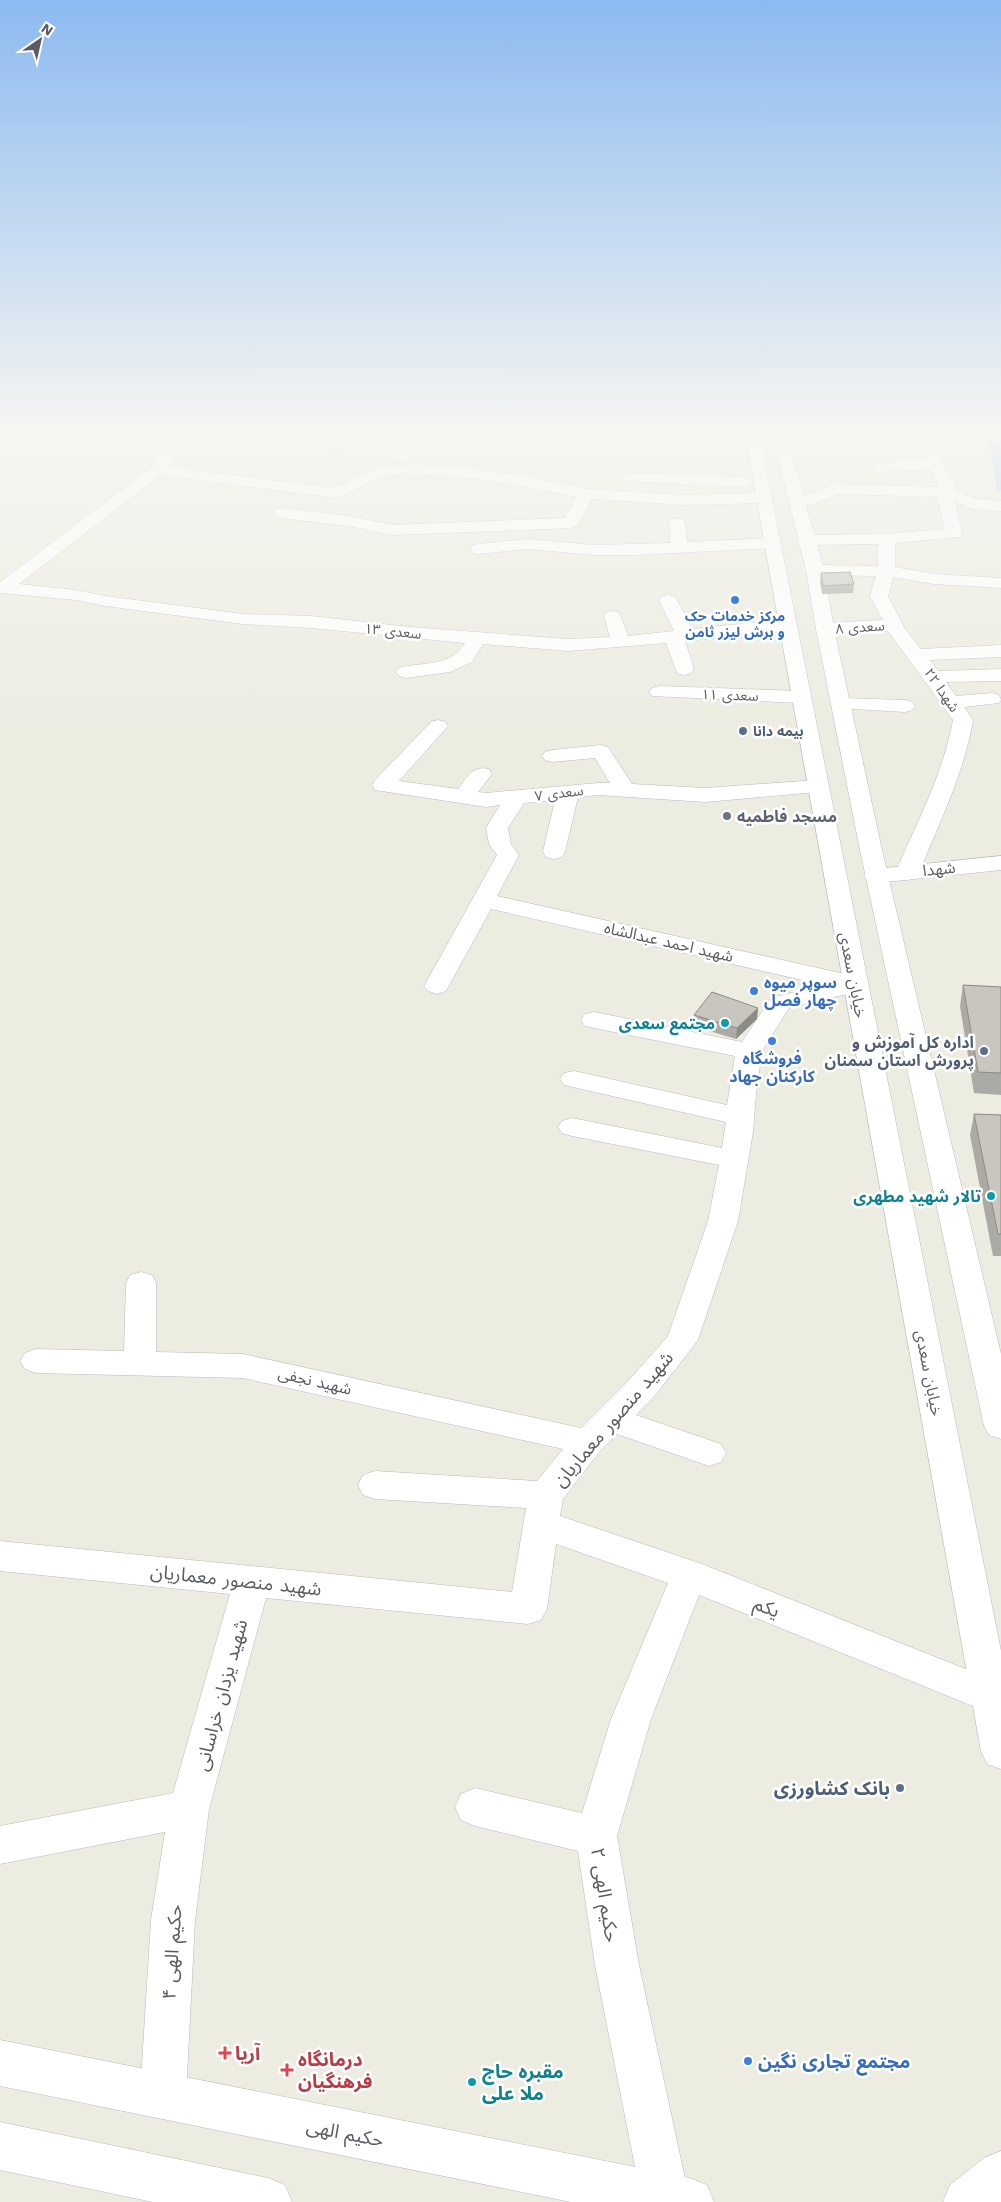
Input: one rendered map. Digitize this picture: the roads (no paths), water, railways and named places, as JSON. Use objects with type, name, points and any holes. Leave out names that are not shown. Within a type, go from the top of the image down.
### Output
[{"type":"street","points":[[1,588],[69,537]]},
{"type":"street","points":[[554,537],[561,546]]},
{"type":"street","points":[[628,537],[635,550]]},
{"type":"street","points":[[678,537],[679,547]]},
{"type":"street","name":"خیابان سعدی","points":[[770,537],[1001,1751]]},
{"type":"street","points":[[806,537],[818,584],[825,629],[876,876],[1001,1426]]},
{"type":"street","points":[[807,540],[912,537]]},
{"type":"street","name":"شهدا ۲۲","points":[[887,539],[886,571],[879,596],[894,625],[951,702],[962,720],[961,735],[944,784],[907,873]]},
{"type":"street","points":[[479,549],[527,544],[594,550],[635,550],[772,543]]},
{"type":"street","points":[[781,591],[799,595],[818,584],[886,571],[934,579],[1001,583]]},
{"type":"street","name":"سعدی ۱۳","points":[[1,588],[76,595],[105,601],[243,619],[312,622],[410,633],[568,645],[680,637],[788,625]]},
{"type":"street","points":[[668,600],[680,637],[684,668]]},
{"type":"street","points":[[613,616],[621,642]]},
{"type":"street","name":"سعدی ۸","points":[[825,629],[894,625]]},
{"type":"street","points":[[406,672],[442,668],[465,658],[478,638]]},
{"type":"street","points":[[916,655],[1001,651]]},
{"type":"street","points":[[933,677],[1001,675]]},
{"type":"street","name":"سعدی ۱۱","points":[[659,692],[801,697]]},
{"type":"street","points":[[951,702],[992,699]]},
{"type":"street","points":[[842,704],[904,706]]},
{"type":"street","name":"سعدی ۷","points":[[438,726],[383,785],[486,800],[598,789],[705,795],[818,786]]},
{"type":"street","points":[[552,756],[602,751],[625,791]]},
{"type":"street","points":[[463,797],[481,774]]},
{"type":"street","points":[[554,852],[568,792]]},
{"type":"street","points":[[437,986],[508,854],[500,844],[498,828],[515,798]]},
{"type":"street","name":"شهدا","points":[[876,876],[1001,863]]},
{"type":"street","name":"شهید احمد عبدالشاه","points":[[483,900],[855,985]]},
{"type":"street","name":"شهید منصور معماریان","points":[[0,1556],[528,1609],[544,1509],[588,1442],[641,1389],[682,1340],[723,1221],[734,1159],[749,1051],[780,1003],[855,985]]},
{"type":"street","points":[[594,1020],[749,1051]]},
{"type":"street","points":[[574,1079],[740,1117]]},
{"type":"street","points":[[572,1127],[734,1159]]},
{"type":"street","points":[[140,1363],[142,1283]]},
{"type":"street","name":"شهید نجفی","points":[[36,1361],[243,1366],[588,1442]]},
{"type":"street","points":[[612,1419],[709,1453]]},
{"type":"street","name":"یکم","points":[[375,1485],[544,1509],[689,1575],[990,1696]]},
{"type":"street","name":"حکیم الهی ۲","points":[[678,2200],[617,1965],[596,1836],[631,1719],[689,1575]]},
{"type":"street","name":"شهید یزدان خراسانی","points":[[189,1809],[252,1582]]},
{"type":"street","points":[[475,1807],[596,1836]]},
{"type":"street","points":[[0,1845],[189,1809]]},
{"type":"street","name":"حکیم الهی ۴","points":[[163,2096],[173,1920],[189,1809]]},
{"type":"street","name":"حکیم الهی","points":[[0,2063],[678,2200]]},
{"type":"street","points":[[0,2146],[268,2202]]},
{"type":"street","points":[[968,2202],[1001,2175]]},
{"type":"place","name":"مرکز خدمات حک و برش لیزر ثامن","points":[[735,600]]},
{"type":"place","name":"بیمه دانا","points":[[743,731]]},
{"type":"place","name":"مسجد فاطمیه","points":[[727,816]]},
{"type":"place","name":"سوپر میوه چهار فصل","points":[[754,991]]},
{"type":"place","name":"مجتمع سعدی","points":[[725,1023]]},
{"type":"place","name":"فروشگاه کارکنان جهاد","points":[[772,1041]]},
{"type":"place","name":"اداره کل آموزش و پرورش استان سمنان","points":[[984,1051]]},
{"type":"place","name":"تالار شهید مطهری","points":[[991,1196]]},
{"type":"place","name":"بانک کشاورزی","points":[[900,1788]]},
{"type":"place","name":"آریا","points":[[225,2053]]},
{"type":"place","name":"مجتمع تجاری نگین","points":[[748,2061]]},
{"type":"place","name":"درمانگاه فرهنگیان","points":[[287,2070]]},
{"type":"place","name":"مقبره حاج ملا علی","points":[[472,2082]]}]
